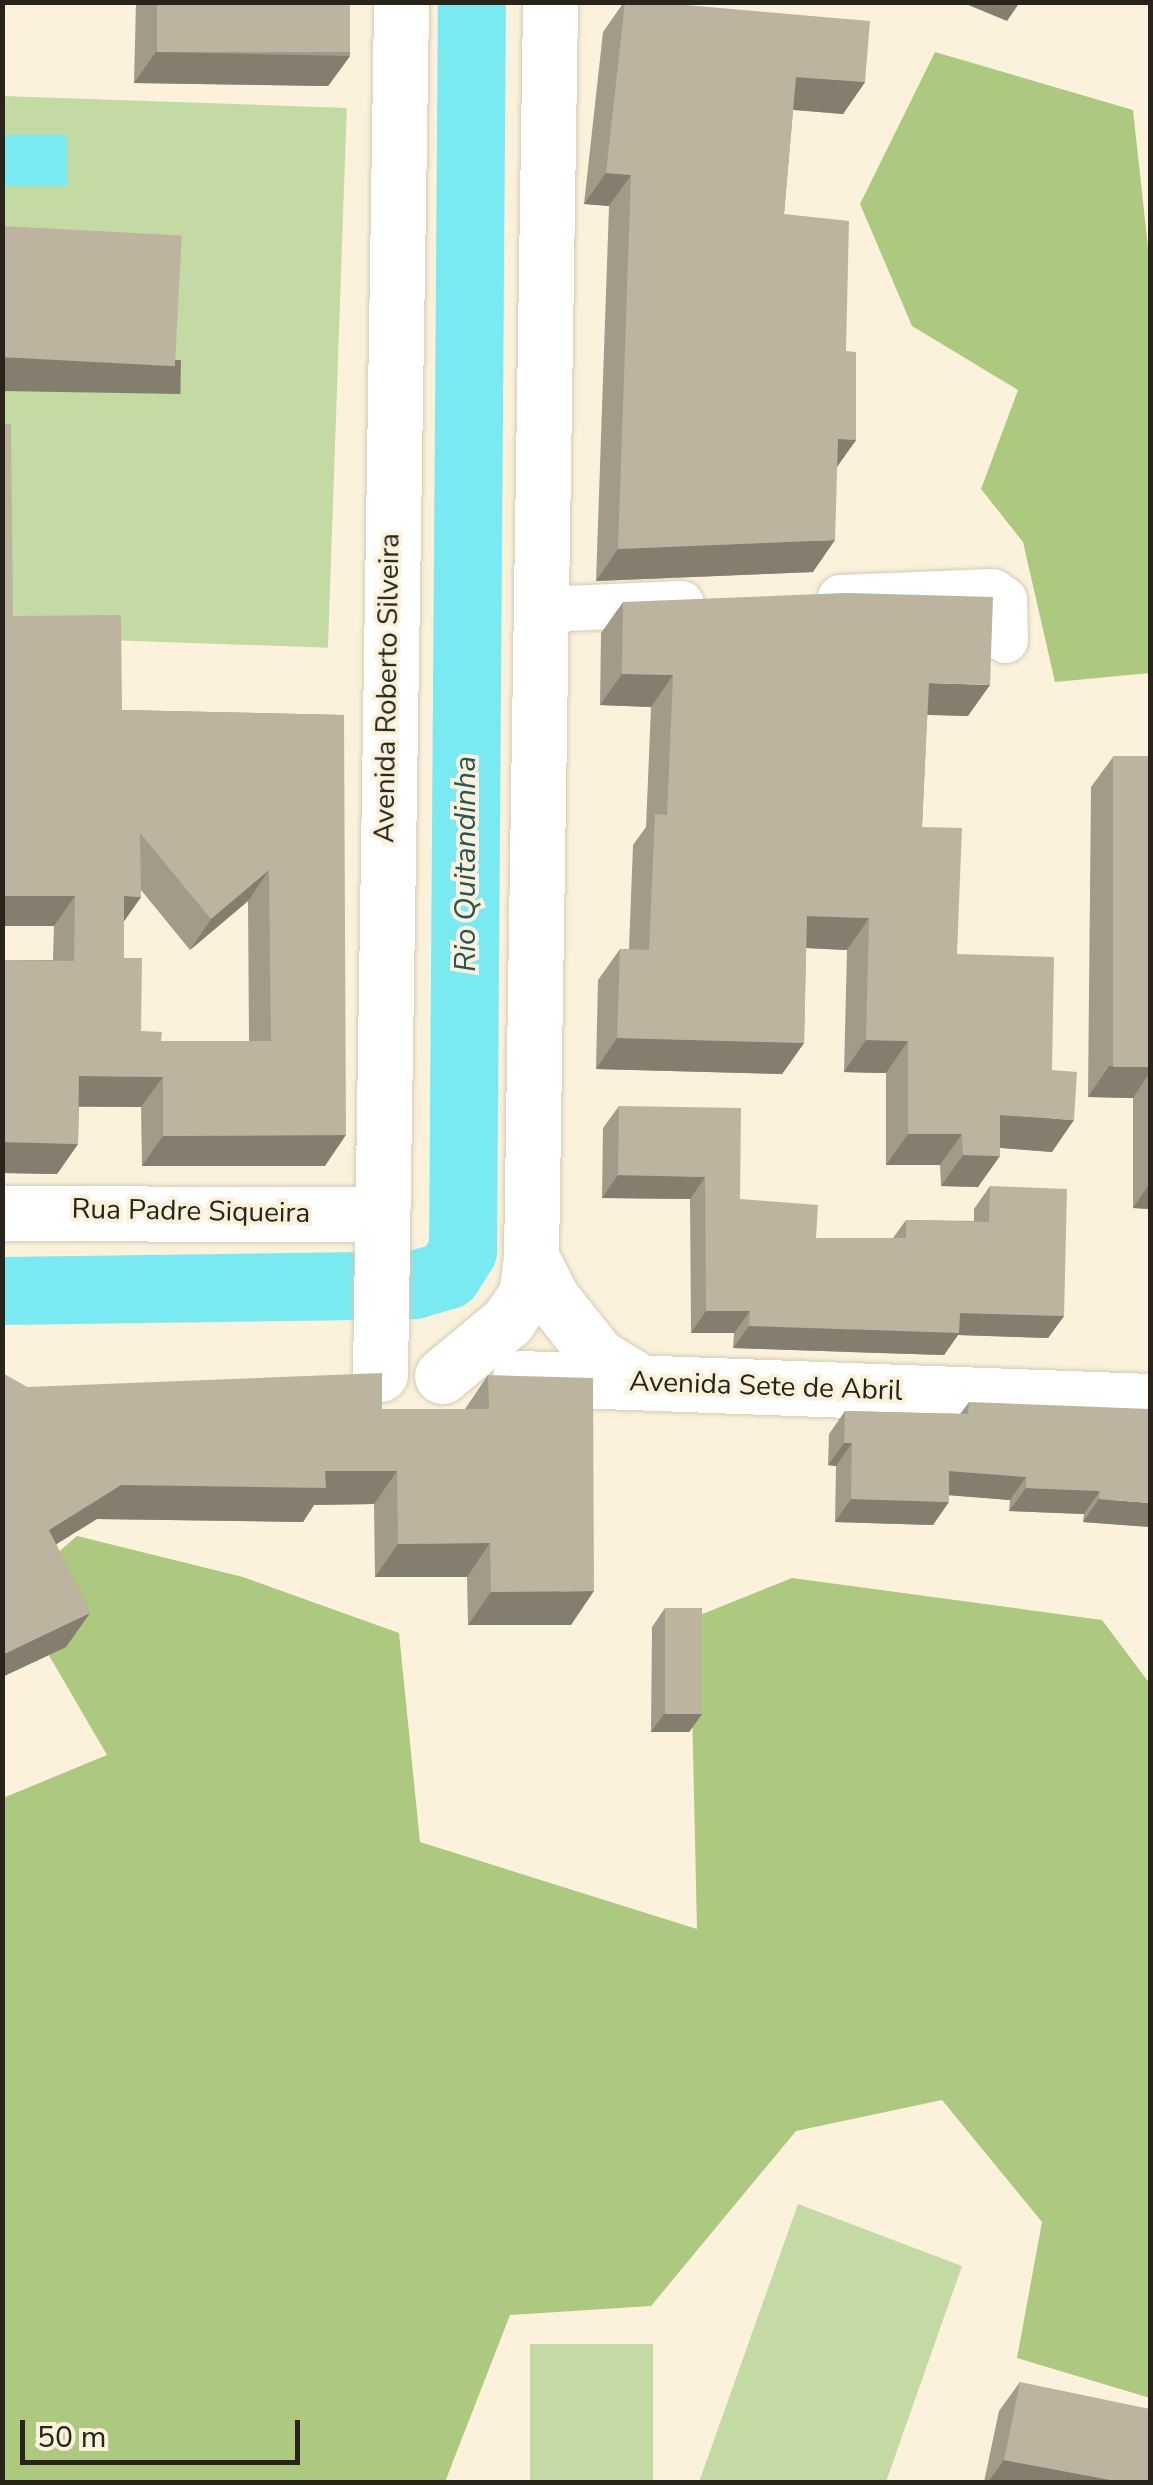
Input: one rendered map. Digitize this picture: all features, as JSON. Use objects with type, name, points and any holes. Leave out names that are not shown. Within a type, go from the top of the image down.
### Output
[{"type":"main road","name":"Avenida Roberto Silveira","points":[[381,1354],[379,1221],[401,2]]},
{"type":"main road","points":[[442,1376],[508,1322],[526,1294],[531,1257],[550,2]]},
{"type":"main road","name":"Rua Padre Siqueira","points":[[2,1213],[379,1221]]},
{"type":"main road","points":[[531,1257],[552,1298],[598,1356],[640,1382]]},
{"type":"main road","name":"Avenida Sete de Abril","points":[[321,1377],[381,1354],[442,1376],[1150,1401]]},
{"type":"street","points":[[798,598],[992,591],[1004,598],[1005,640]]},
{"type":"street","points":[[542,609],[720,601]]},
{"type":"green space","points":[[935,52],[1133,110],[1150,266],[1150,673],[1055,682],[1023,542],[981,489],[1018,390],[912,326],[860,204]]},
{"type":"green space","points":[[3,96],[347,108],[328,648],[2,636]]},
{"type":"green space","points":[[77,1536],[243,1577],[399,1633],[420,1842],[697,1929],[690,1619],[792,1578],[1102,1620],[1150,1684],[1150,2398],[1017,2358],[1042,2222],[942,2100],[796,2131],[651,2306],[510,2315],[445,2482],[3,2482],[3,1798],[107,1755],[12,1592]]},
{"type":"green space","points":[[798,2204],[962,2266],[886,2482],[699,2482]]},
{"type":"green space","points":[[530,2344],[653,2344],[653,2482],[530,2482]]},
{"type":"water","points":[[3,135],[67,135],[67,186],[3,186]]},
{"type":"building","points":[[157,2],[350,2],[350,52],[157,52]]},
{"type":"building","points":[[625,2],[870,21],[865,82],[796,77],[784,214],[849,221],[846,351],[856,352],[856,440],[838,439],[835,540],[618,549],[631,175],[606,173]]},
{"type":"building","points":[[2,226],[182,235],[175,366],[2,357]]},
{"type":"building","points":[[2,424],[11,424],[13,616],[121,615],[122,710],[344,715],[346,1135],[163,1136],[163,1077],[79,1076],[78,1144],[2,1142],[2,960],[74,961],[75,896],[2,896]],"holes":[[[140,833],[211,919],[269,870],[271,1041],[161,1041],[162,1032],[141,1031],[142,958],[124,958],[124,896],[141,897]]]},
{"type":"building","points":[[846,593],[993,597],[990,685],[929,683],[922,827],[962,828],[957,954],[1054,957],[1052,1070],[1077,1072],[1074,1120],[1000,1115],[1000,1156],[963,1155],[962,1134],[908,1134],[908,1041],[866,1040],[869,918],[807,916],[804,1043],[617,1038],[620,949],[649,950],[655,814],[667,815],[673,675],[622,674],[623,602]]},
{"type":"building","points":[[1113,756],[1150,756],[1150,1067],[1113,1067]]},
{"type":"building","points":[[619,1106],[741,1108],[740,1199],[818,1205],[816,1238],[906,1238],[906,1220],[989,1222],[990,1186],[1067,1189],[1064,1316],[960,1313],[959,1333],[749,1326],[750,1311],[706,1311],[705,1177],[618,1175]]},
{"type":"building","points":[[2,1373],[27,1387],[382,1373],[382,1409],[489,1409],[488,1375],[593,1378],[594,1591],[491,1592],[490,1543],[398,1544],[397,1471],[325,1471],[326,1488],[121,1485],[49,1530],[90,1613],[2,1655]]},
{"type":"building","points":[[969,1402],[1150,1409],[1150,1503],[1099,1499],[1100,1491],[1026,1488],[1026,1477],[949,1471],[949,1502],[851,1499],[852,1443],[844,1443],[845,1411],[968,1414]]},
{"type":"building","points":[[665,1608],[702,1608],[702,1714],[665,1714]]},
{"type":"building","points":[[1020,2382],[1150,2409],[1150,2482],[1121,2482],[1004,2460]]},
{"type":"waterway","name":"Rio Quitandinha","points":[[2,1291],[414,1285],[448,1275],[463,1251],[472,2]]}]
